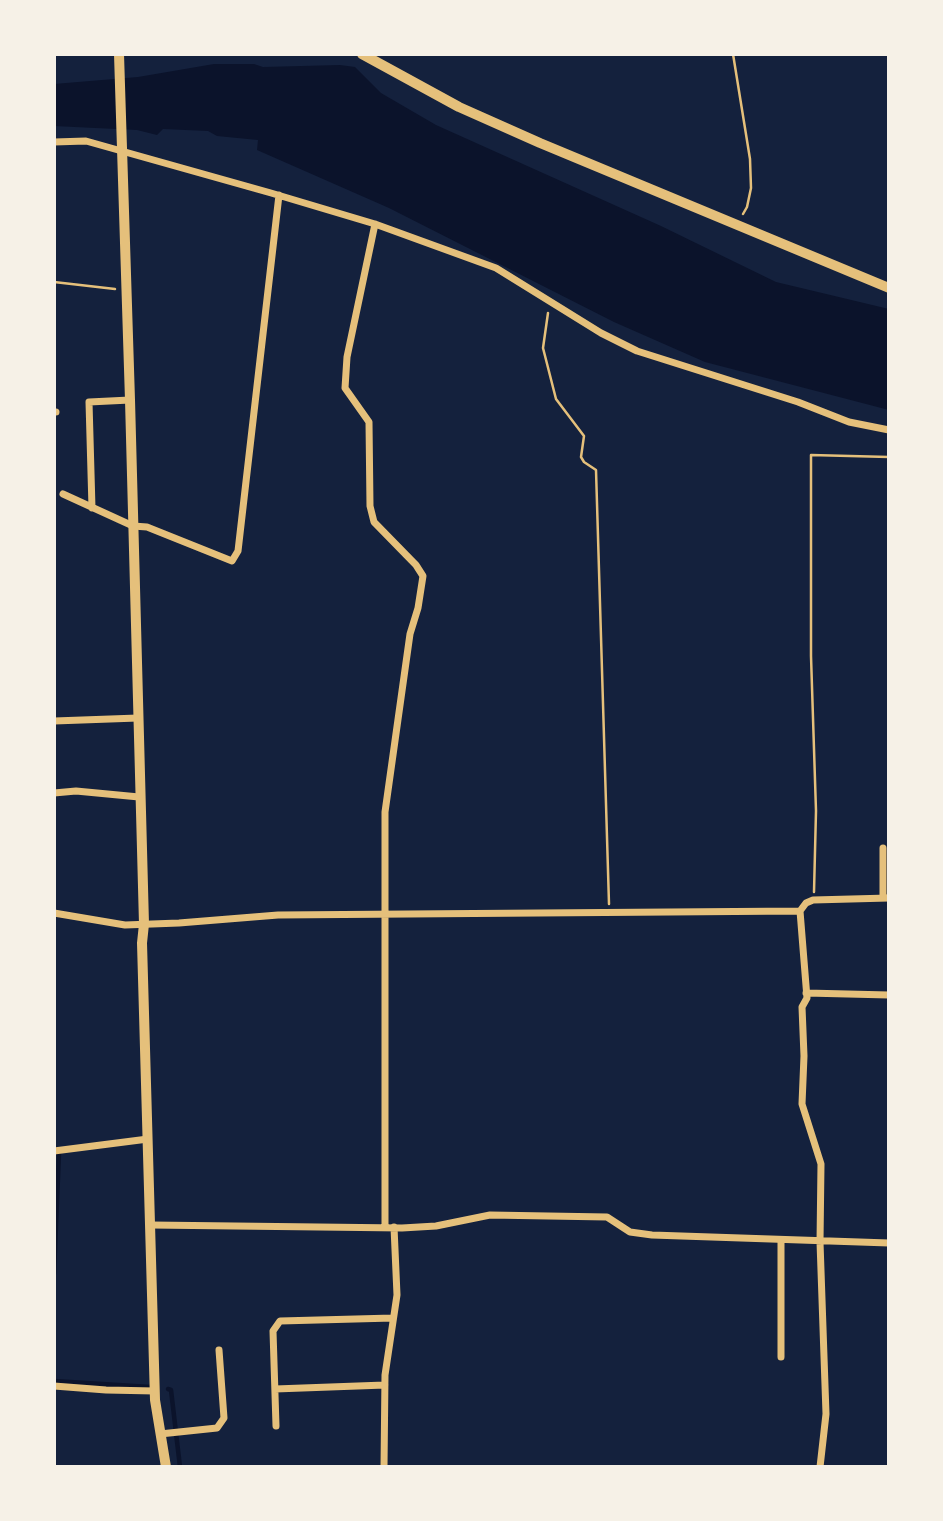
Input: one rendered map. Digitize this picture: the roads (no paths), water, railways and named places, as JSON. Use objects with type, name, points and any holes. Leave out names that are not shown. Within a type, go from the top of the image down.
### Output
[{"type":"street","points":[[362,54],[459,107],[736,226],[889,288]]},
{"type":"street","points":[[119,55],[155,1391],[165,1433],[166,1467]]},
{"type":"street","points":[[54,142],[86,141],[122,150],[375,224],[496,268],[636,351],[798,402],[849,422],[889,430]]},
{"type":"street","points":[[64,494],[133,526],[147,527],[232,561],[238,551],[279,195]]},
{"type":"street","points":[[375,224],[347,357],[345,388],[369,422],[370,506],[374,522],[416,565],[423,576],[418,608],[410,634],[385,812],[385,1226]]},
{"type":"street","points":[[92,508],[89,402],[130,400]]},
{"type":"street","points":[[54,721],[138,718]]},
{"type":"street","points":[[54,793],[108,792],[139,797]]},
{"type":"street","points":[[820,1467],[826,1414],[820,1242],[821,1164],[802,1104],[802,1007],[807,998],[800,911],[813,900],[886,898],[883,848]]},
{"type":"street","points":[[54,913],[125,925],[278,915],[800,911]]},
{"type":"street","points":[[806,993],[889,995]]},
{"type":"street","points":[[54,1151],[148,1139]]},
{"type":"street","points":[[151,1225],[394,1227],[436,1226],[490,1215],[607,1217],[630,1232],[889,1243]]},
{"type":"street","points":[[384,1467],[385,1385],[397,1295],[394,1227]]},
{"type":"street","points":[[781,1240],[781,1357]]},
{"type":"street","points":[[276,1426],[273,1331],[280,1321],[393,1318]]},
{"type":"street","points":[[165,1433],[216,1428],[224,1418],[219,1350]]},
{"type":"street","points":[[54,1385],[155,1391]]},
{"type":"street","points":[[275,1389],[385,1385]]},
{"type":"water","points":[[214,64],[355,67],[381,93],[436,125],[661,226],[776,282],[889,309],[889,410],[705,362],[614,322],[389,208],[257,150],[258,140],[217,136],[208,131],[163,129],[157,135],[137,130],[54,126],[54,84],[138,77]]},
{"type":"waterway","points":[[54,1274],[59,1153]]},
{"type":"waterway","points":[[54,1381],[150,1387]]},
{"type":"waterway","points":[[168,1389],[171,1390],[180,1467]]}]
